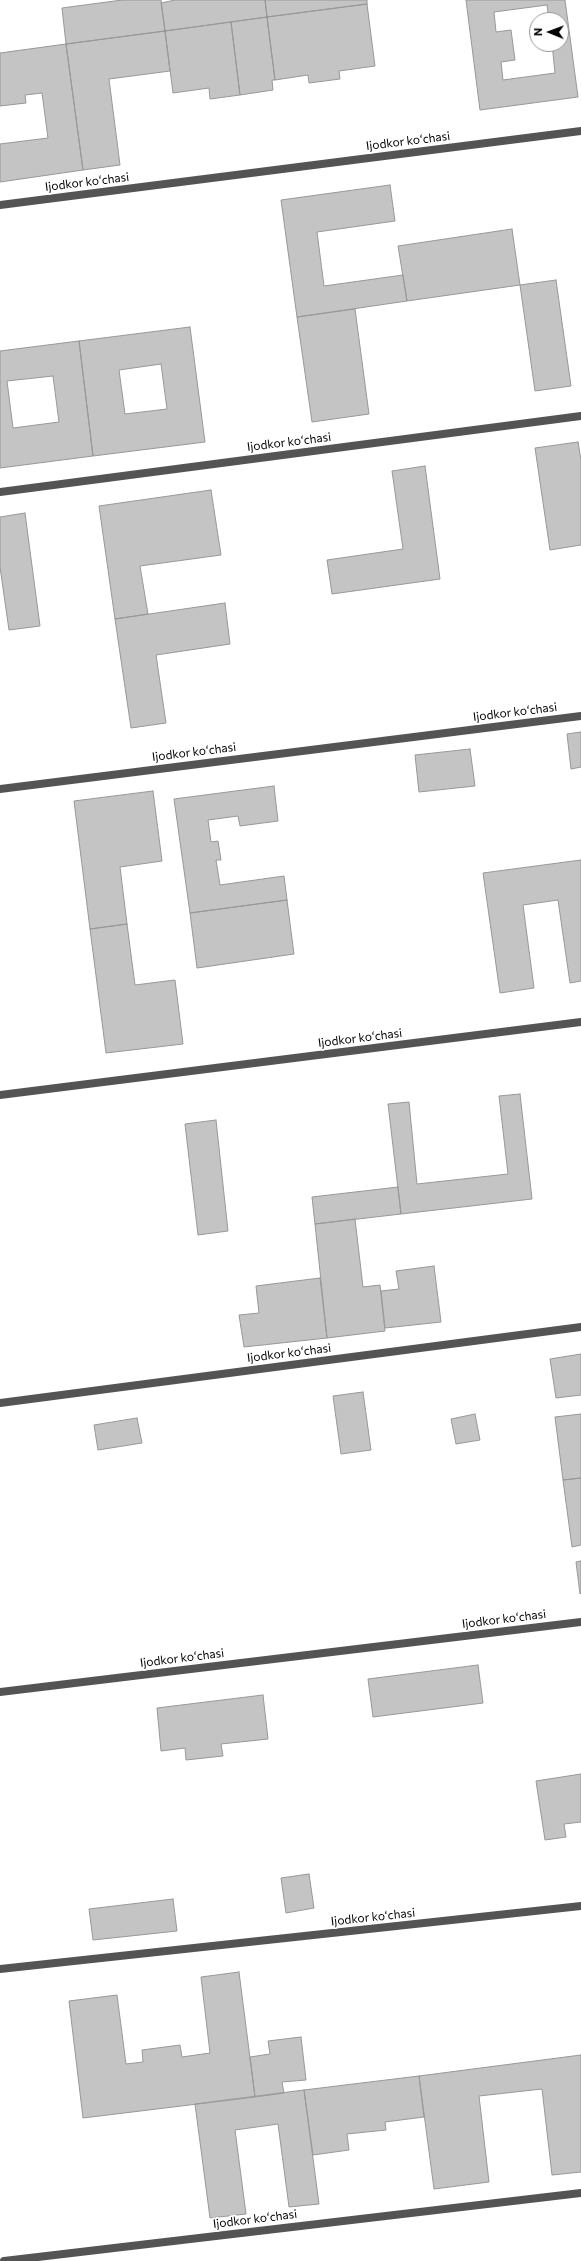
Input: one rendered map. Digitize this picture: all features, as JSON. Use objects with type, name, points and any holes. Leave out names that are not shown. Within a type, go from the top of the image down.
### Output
[{"type":"street","name":"Ijodkor koʻchasi","points":[[0,205],[581,131]]},
{"type":"street","name":"Ijodkor koʻchasi","points":[[0,492],[581,416]]},
{"type":"street","name":"Ijodkor koʻchasi","points":[[0,789],[581,716]]},
{"type":"street","name":"Ijodkor koʻchasi","points":[[0,1095],[581,1022]]},
{"type":"street","name":"Ijodkor koʻchasi","points":[[0,1403],[581,1328]]},
{"type":"street","name":"Ijodkor koʻchasi","points":[[0,1692],[581,1622]]},
{"type":"street","name":"Ijodkor koʻchasi","points":[[0,1969],[581,1906]]},
{"type":"street","name":"Ijodkor koʻchasi","points":[[4,2261],[581,2193]]},
{"type":"building","points":[[122,0],[161,0],[165,31],[66,44],[62,8]]},
{"type":"building","points":[[175,0],[265,0],[267,17],[165,31],[161,3]]},
{"type":"building","points":[[265,0],[367,0],[367,4],[267,17]]},
{"type":"building","points":[[466,0],[565,0],[567,12],[548,12],[547,5],[494,12],[496,32],[511,30],[515,60],[501,62],[503,80],[555,73],[553,52],[569,52],[569,30],[578,97],[480,110]]},
{"type":"building","points":[[367,4],[375,66],[339,71],[340,79],[309,83],[308,75],[275,80],[267,17]]},
{"type":"building","points":[[267,17],[275,80],[272,80],[273,90],[240,95],[231,22]]},
{"type":"building","points":[[231,22],[240,95],[210,99],[209,88],[173,93],[165,31]]},
{"type":"building","points":[[165,31],[170,71],[109,79],[120,165],[83,170],[66,44]]},
{"type":"building","points":[[66,44],[83,170],[0,182],[0,144],[48,138],[42,93],[25,95],[26,103],[0,106],[0,53]]},
{"type":"building","points":[[390,185],[395,221],[317,232],[324,286],[403,275],[407,301],[297,317],[281,200]]},
{"type":"building","points":[[512,229],[520,285],[407,301],[398,246]]},
{"type":"building","points":[[556,280],[571,386],[535,391],[520,285]]},
{"type":"building","points":[[355,309],[369,414],[312,422],[297,317]]},
{"type":"building","points":[[190,327],[205,442],[93,456],[79,341]],"holes":[[[161,364],[167,409],[125,414],[119,370]]]},
{"type":"building","points":[[79,341],[93,456],[0,468],[0,351]],"holes":[[[53,376],[59,422],[13,428],[7,381]]]},
{"type":"building","points":[[578,442],[581,460],[581,545],[550,550],[535,448]]},
{"type":"building","points":[[425,466],[440,579],[332,594],[327,560],[403,549],[392,471]]},
{"type":"building","points":[[211,490],[221,555],[140,566],[148,614],[115,619],[99,506]]},
{"type":"building","points":[[25,513],[40,626],[9,630],[0,567],[0,517]]},
{"type":"building","points":[[225,603],[230,644],[156,655],[166,723],[131,728],[115,619]]},
{"type":"building","points":[[581,732],[581,767],[571,769],[567,734]]},
{"type":"building","points":[[470,749],[475,786],[419,792],[415,755]]},
{"type":"building","points":[[274,786],[278,821],[240,826],[238,816],[208,820],[211,842],[218,841],[221,860],[216,860],[220,885],[284,876],[287,900],[190,913],[174,799]]},
{"type":"building","points":[[153,791],[162,861],[120,867],[127,924],[90,929],[74,801]]},
{"type":"building","points":[[581,860],[581,981],[570,983],[558,900],[523,905],[534,988],[500,993],[483,873]]},
{"type":"building","points":[[287,900],[294,954],[197,968],[190,913]]},
{"type":"building","points":[[127,924],[135,985],[175,980],[183,1044],[106,1053],[90,929]]},
{"type":"building","points":[[520,1094],[532,1199],[401,1214],[388,1104],[409,1102],[417,1184],[508,1174],[499,1096]]},
{"type":"building","points":[[216,1120],[228,1231],[198,1235],[185,1124]]},
{"type":"building","points":[[398,1187],[401,1214],[315,1224],[312,1197]]},
{"type":"building","points":[[355,1219],[363,1287],[380,1285],[385,1331],[327,1338],[315,1224]]},
{"type":"building","points":[[434,1266],[441,1322],[385,1328],[381,1291],[399,1289],[396,1271]]},
{"type":"building","points":[[320,1278],[327,1338],[244,1347],[239,1315],[259,1313],[256,1286]]},
{"type":"building","points":[[581,1354],[581,1395],[556,1398],[550,1359]]},
{"type":"building","points":[[363,1392],[371,1450],[341,1454],[333,1396]]},
{"type":"building","points":[[475,1414],[480,1440],[456,1444],[451,1419]]},
{"type":"building","points":[[581,1414],[581,1478],[563,1480],[555,1417]]},
{"type":"building","points":[[137,1418],[142,1443],[98,1450],[94,1425]]},
{"type":"building","points":[[581,1478],[581,1545],[572,1547],[563,1480]]},
{"type":"building","points":[[581,1561],[581,1593],[580,1594],[576,1562]]},
{"type":"building","points":[[478,1665],[483,1703],[373,1717],[368,1679]]},
{"type":"building","points":[[263,1695],[268,1739],[221,1744],[223,1756],[186,1760],[185,1748],[161,1751],[157,1708]]},
{"type":"building","points":[[581,1774],[581,1822],[564,1824],[566,1837],[545,1840],[536,1781]]},
{"type":"building","points":[[309,1874],[314,1908],[286,1913],[281,1878]]},
{"type":"building","points":[[173,1899],[177,1931],[93,1940],[89,1909]]},
{"type":"building","points":[[239,1972],[255,2097],[83,2118],[69,2001],[117,1995],[126,2064],[143,2062],[142,2050],[180,2045],[182,2057],[210,2053],[201,1977]]},
{"type":"building","points":[[301,2037],[306,2080],[282,2082],[284,2093],[255,2097],[250,2057],[270,2054],[268,2041]]},
{"type":"building","points":[[581,2055],[581,2172],[552,2175],[542,2089],[479,2096],[489,2182],[434,2189],[419,2076]]},
{"type":"building","points":[[419,2076],[424,2117],[385,2122],[386,2130],[347,2134],[349,2150],[313,2155],[304,2090]]},
{"type":"building","points":[[304,2090],[319,2204],[289,2207],[278,2124],[235,2130],[246,2214],[210,2218],[195,2104]]}]
